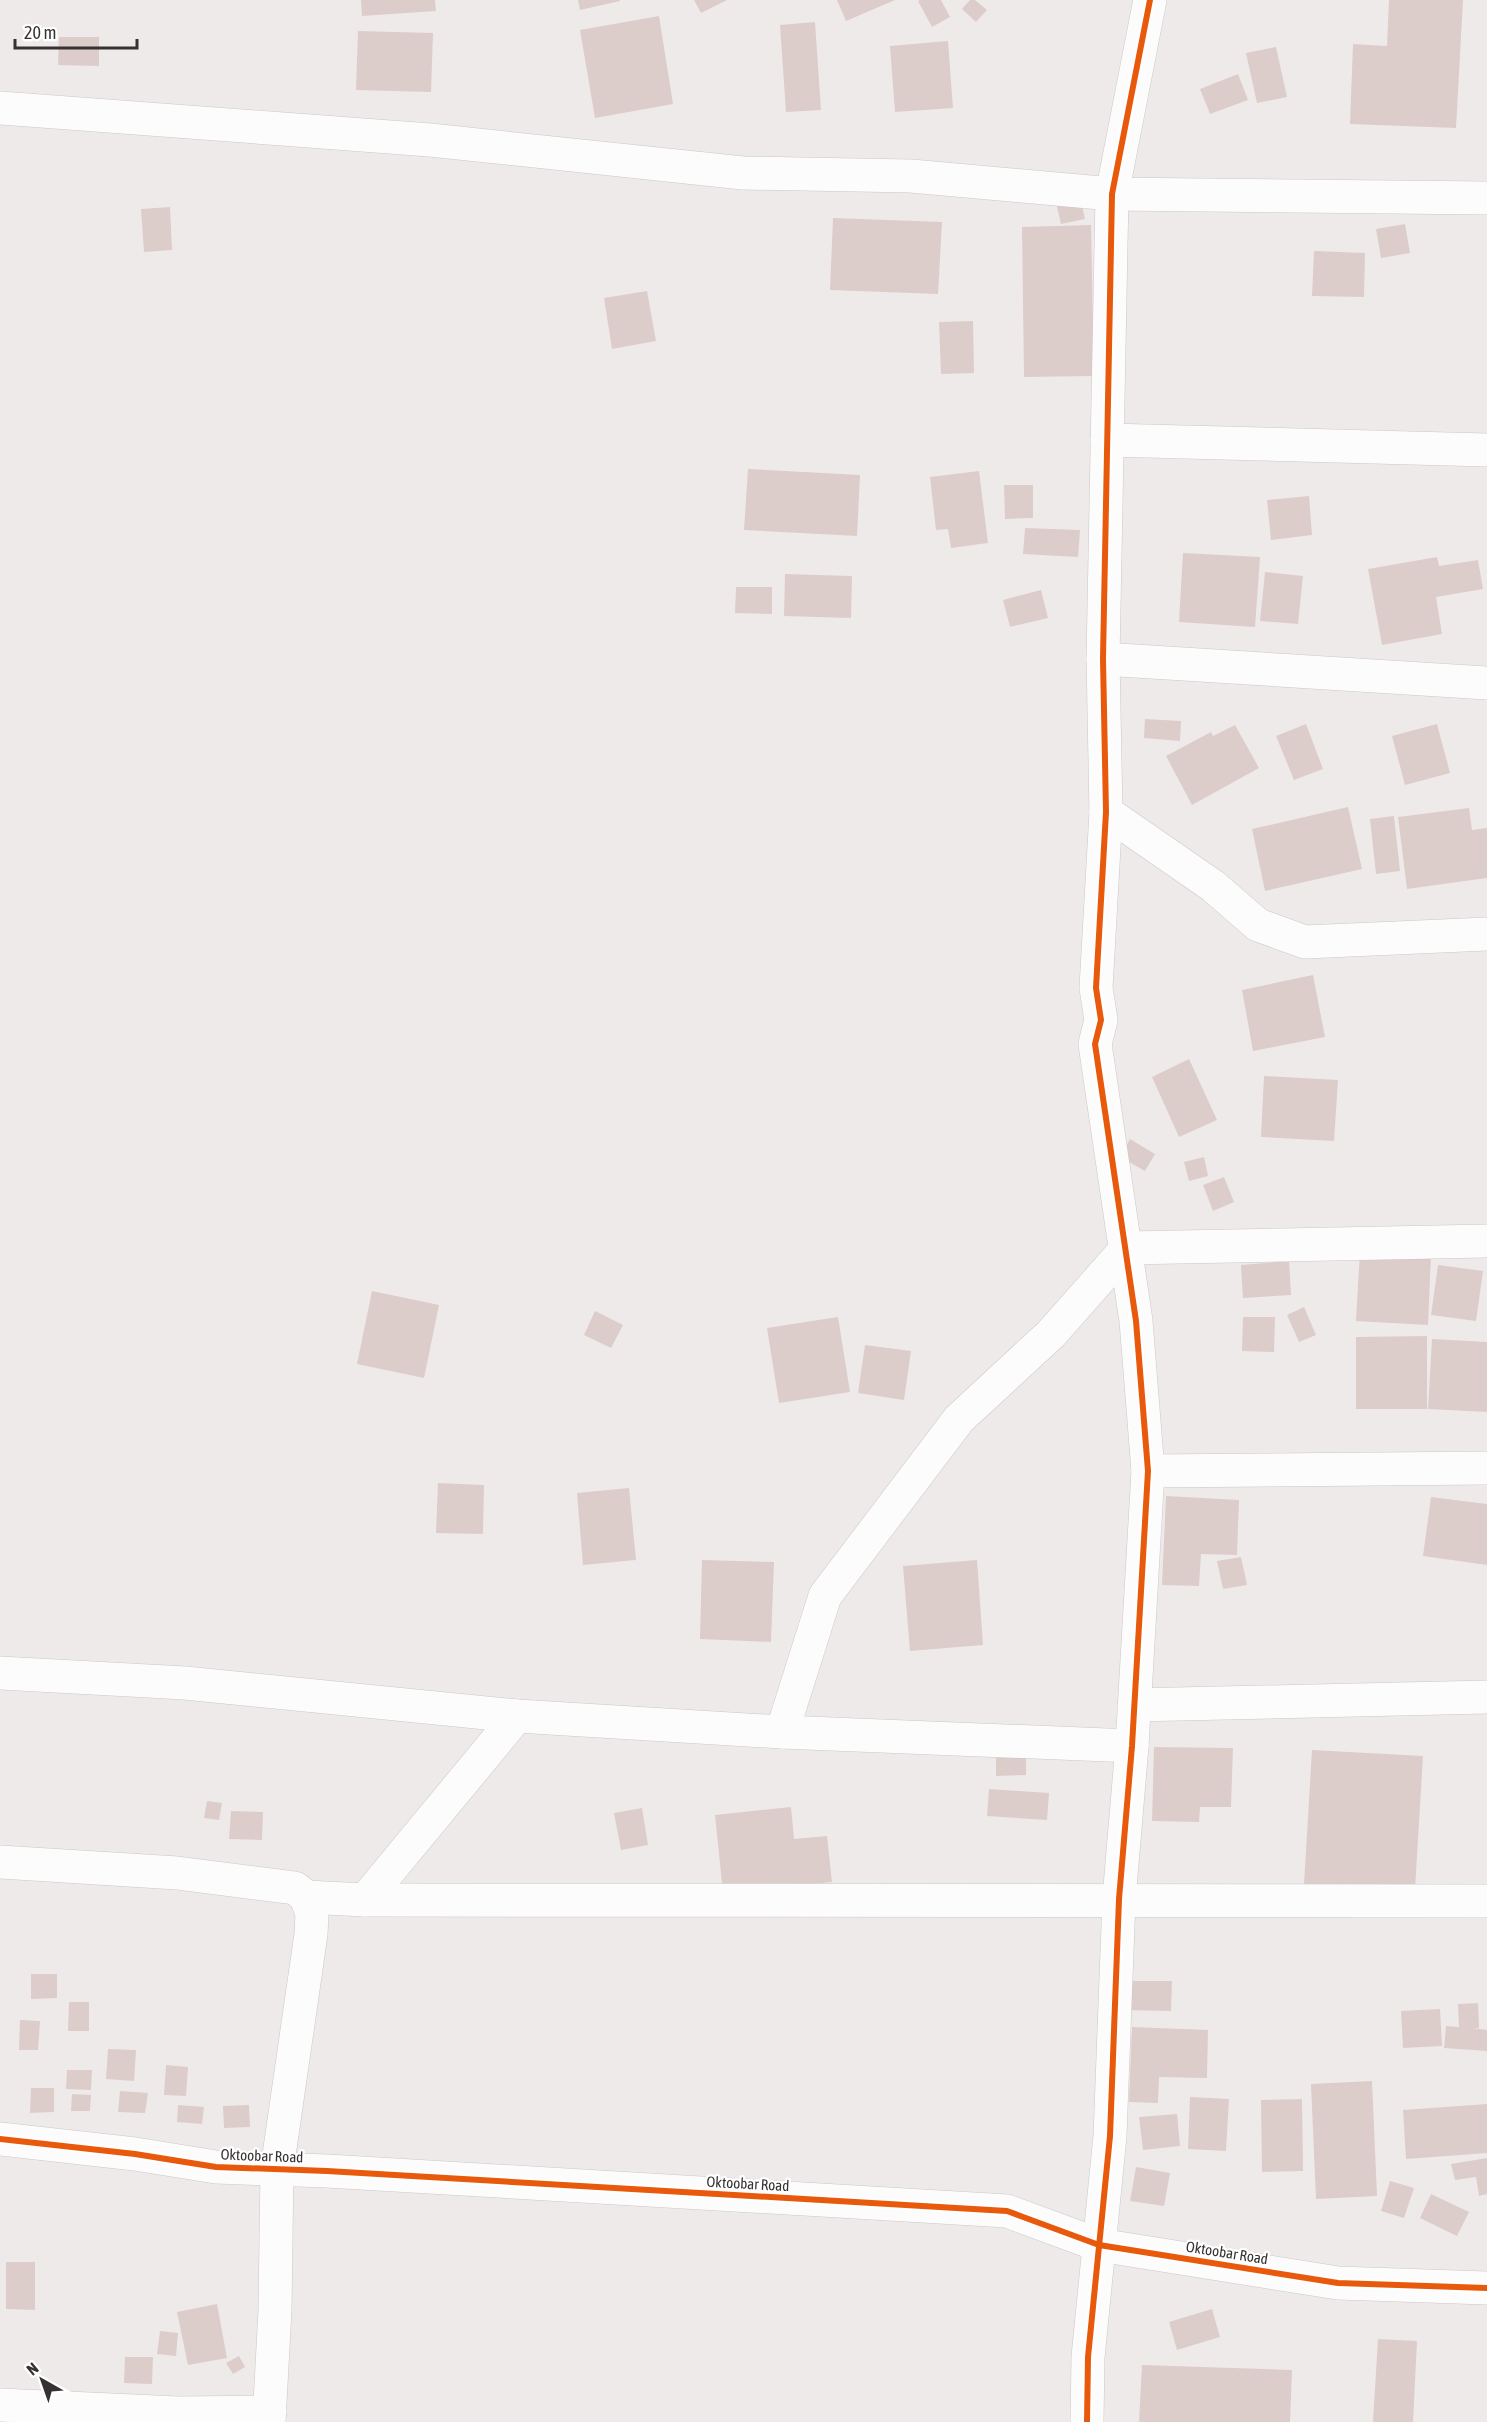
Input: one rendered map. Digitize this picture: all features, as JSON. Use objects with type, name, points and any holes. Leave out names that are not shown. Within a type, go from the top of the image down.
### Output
[{"type":"street","points":[[1087,2422],[1088,2357],[1110,2136],[1119,1899],[1132,1746],[1148,1471],[1136,1321],[1095,1044],[1101,1020],[1096,988],[1106,812],[1103,658],[1112,194],[1150,0]]},
{"type":"street","points":[[0,108],[430,140],[743,173],[911,176],[1112,194],[1487,198]]},
{"type":"street","points":[[1107,441],[1487,450]]},
{"type":"street","points":[[1103,658],[1487,683]]},
{"type":"street","points":[[1106,812],[1214,886],[1258,926],[1305,942],[1487,934]]},
{"type":"street","points":[[782,1732],[825,1596],[958,1419],[1051,1335],[1126,1248],[1487,1241]]},
{"type":"street","points":[[1148,1471],[1487,1468]]},
{"type":"street","points":[[0,1673],[185,1683],[517,1716],[782,1732],[1132,1746]]},
{"type":"street","points":[[1134,1705],[1487,1696]]},
{"type":"street","points":[[365,1900],[517,1716]]},
{"type":"street","points":[[0,1862],[226,1877],[295,1888],[306,1897],[312,1914],[277,2169],[269,2417],[0,2405]]},
{"type":"street","points":[[306,1897],[365,1900],[1487,1901]]},
{"type":"street","name":"Oktoobar Road","points":[[0,2139],[135,2154],[216,2167],[1007,2211],[1099,2245],[1338,2283],[1487,2288]]},
{"type":"building","points":[[361,0],[435,0],[436,11],[362,16]]},
{"type":"building","points":[[578,0],[620,0],[620,1],[580,10]]},
{"type":"building","points":[[694,0],[727,0],[701,13]]},
{"type":"building","points":[[837,0],[895,0],[846,21]]},
{"type":"building","points":[[941,0],[950,17],[932,27],[918,1]]},
{"type":"building","points":[[970,0],[975,0],[987,10],[976,22],[962,9]]},
{"type":"building","points":[[1389,0],[1463,0],[1456,128],[1350,124],[1353,44],[1387,46]]},
{"type":"building","points":[[659,16],[673,104],[595,118],[580,30]]},
{"type":"building","points":[[815,22],[821,110],[786,112],[780,25]]},
{"type":"building","points":[[358,31],[433,33],[431,92],[356,90]]},
{"type":"building","points":[[59,37],[99,37],[99,66],[58,65]]},
{"type":"building","points":[[948,41],[953,108],[895,112],[890,46]]},
{"type":"building","points":[[1276,47],[1287,97],[1257,103],[1246,53]]},
{"type":"building","points":[[1238,74],[1248,100],[1210,114],[1200,89]]},
{"type":"building","points":[[1078,189],[1085,219],[1061,224],[1054,194]]},
{"type":"building","points":[[170,207],[172,250],[144,252],[141,209]]},
{"type":"building","points":[[833,218],[942,222],[938,294],[830,290]]},
{"type":"building","points":[[1405,224],[1410,253],[1381,258],[1376,229]]},
{"type":"building","points":[[1091,225],[1094,376],[1024,377],[1022,227]]},
{"type":"building","points":[[1314,251],[1365,253],[1364,297],[1312,296]]},
{"type":"building","points":[[647,291],[656,341],[612,349],[604,298]]},
{"type":"building","points":[[973,321],[974,373],[941,374],[939,322]]},
{"type":"building","points":[[748,469],[860,475],[857,536],[744,530]]},
{"type":"building","points":[[979,471],[988,543],[951,548],[948,529],[936,530],[930,477]]},
{"type":"building","points":[[1004,485],[1033,485],[1033,518],[1005,519]]},
{"type":"building","points":[[1309,496],[1312,535],[1271,540],[1267,500]]},
{"type":"building","points":[[1025,528],[1080,530],[1078,557],[1023,554]]},
{"type":"building","points":[[1183,553],[1260,557],[1255,627],[1179,622]]},
{"type":"building","points":[[1437,557],[1439,566],[1478,560],[1483,589],[1436,597],[1442,634],[1382,645],[1368,569]]},
{"type":"building","points":[[1265,572],[1303,576],[1298,624],[1260,621]]},
{"type":"building","points":[[785,574],[852,576],[851,618],[784,616]]},
{"type":"building","points":[[736,587],[772,587],[772,614],[735,613]]},
{"type":"building","points":[[1041,590],[1048,618],[1010,627],[1003,600]]},
{"type":"building","points":[[1145,719],[1181,721],[1180,741],[1144,738]]},
{"type":"building","points":[[1306,724],[1323,769],[1294,780],[1276,736]]},
{"type":"building","points":[[1437,724],[1450,773],[1405,785],[1392,736]]},
{"type":"building","points":[[1235,725],[1259,768],[1192,805],[1166,756],[1211,732],[1213,736]]},
{"type":"building","points":[[1348,807],[1362,869],[1265,891],[1252,829]]},
{"type":"building","points":[[1469,808],[1472,830],[1487,828],[1487,878],[1407,889],[1398,817]]},
{"type":"building","points":[[1394,816],[1400,871],[1376,874],[1370,819]]},
{"type":"building","points":[[1313,975],[1325,1037],[1253,1051],[1242,990]]},
{"type":"building","points":[[1189,1059],[1217,1120],[1179,1137],[1152,1077]]},
{"type":"building","points":[[1264,1076],[1338,1080],[1334,1141],[1261,1137]]},
{"type":"building","points":[[1130,1139],[1155,1154],[1145,1171],[1120,1157]]},
{"type":"building","points":[[1204,1157],[1208,1176],[1189,1181],[1184,1162]]},
{"type":"building","points":[[1224,1177],[1234,1202],[1213,1211],[1203,1185]]},
{"type":"building","points":[[1360,1252],[1431,1255],[1428,1325],[1356,1321]]},
{"type":"building","points":[[1289,1261],[1291,1295],[1243,1298],[1241,1265]]},
{"type":"building","points":[[1438,1265],[1483,1271],[1476,1321],[1431,1315]]},
{"type":"building","points":[[372,1291],[439,1305],[424,1378],[357,1364]]},
{"type":"building","points":[[1304,1307],[1316,1335],[1299,1342],[1287,1315]]},
{"type":"building","points":[[595,1311],[623,1325],[611,1348],[584,1335]]},
{"type":"building","points":[[838,1317],[850,1392],[779,1403],[767,1328]]},
{"type":"building","points":[[1243,1317],[1275,1317],[1274,1352],[1242,1351]]},
{"type":"building","points":[[1427,1336],[1427,1409],[1356,1409],[1356,1337]]},
{"type":"building","points":[[1432,1339],[1487,1342],[1487,1412],[1428,1409]]},
{"type":"building","points":[[865,1345],[911,1351],[904,1400],[858,1393]]},
{"type":"building","points":[[438,1483],[484,1485],[483,1534],[436,1533]]},
{"type":"building","points":[[629,1488],[636,1560],[583,1565],[577,1493]]},
{"type":"building","points":[[1166,1496],[1239,1500],[1237,1555],[1201,1554],[1199,1586],[1162,1585]]},
{"type":"building","points":[[1431,1497],[1487,1504],[1487,1565],[1423,1556]]},
{"type":"building","points":[[1241,1557],[1247,1585],[1223,1589],[1217,1561]]},
{"type":"building","points":[[702,1560],[774,1562],[771,1642],[700,1639]]},
{"type":"building","points":[[977,1560],[983,1645],[910,1651],[903,1566]]},
{"type":"building","points":[[996,1741],[1026,1741],[1026,1775],[996,1776]]},
{"type":"building","points":[[1154,1747],[1233,1748],[1231,1807],[1200,1807],[1199,1822],[1152,1821]]},
{"type":"building","points":[[1312,1750],[1423,1756],[1414,1906],[1303,1901]]},
{"type":"building","points":[[989,1789],[1049,1793],[1047,1820],[987,1816]]},
{"type":"building","points":[[207,1801],[222,1803],[219,1820],[204,1818]]},
{"type":"building","points":[[791,1807],[794,1839],[827,1836],[832,1882],[723,1893],[715,1815]]},
{"type":"building","points":[[642,1808],[648,1845],[621,1850],[614,1813]]},
{"type":"building","points":[[231,1811],[263,1812],[262,1840],[229,1839]]},
{"type":"building","points":[[31,1974],[57,1974],[57,1998],[31,1999]]},
{"type":"building","points":[[1122,1981],[1172,1981],[1171,2011],[1121,2010]]},
{"type":"building","points":[[69,2002],[89,2002],[89,2031],[68,2031]]},
{"type":"building","points":[[1478,2003],[1479,2028],[1473,2028],[1487,2030],[1487,2051],[1444,2048],[1446,2026],[1459,2027],[1458,2004]]},
{"type":"building","points":[[1440,2009],[1442,2046],[1403,2048],[1401,2011]]},
{"type":"building","points":[[20,2020],[40,2021],[38,2050],[19,2050]]},
{"type":"building","points":[[1132,2027],[1208,2030],[1207,2078],[1159,2077],[1158,2103],[1129,2102]]},
{"type":"building","points":[[108,2049],[136,2050],[134,2081],[106,2079]]},
{"type":"building","points":[[166,2065],[188,2067],[186,2096],[164,2095]]},
{"type":"building","points":[[67,2070],[92,2070],[91,2090],[66,2089]]},
{"type":"building","points":[[1372,2081],[1377,2196],[1316,2199],[1311,2084]]},
{"type":"building","points":[[31,2088],[54,2088],[54,2112],[30,2113]]},
{"type":"building","points":[[120,2091],[148,2093],[145,2113],[118,2112]]},
{"type":"building","points":[[72,2094],[91,2095],[90,2111],[71,2111]]},
{"type":"building","points":[[1190,2097],[1229,2099],[1226,2151],[1188,2149]]},
{"type":"building","points":[[1302,2099],[1303,2171],[1262,2172],[1261,2100]]},
{"type":"building","points":[[1487,2104],[1487,2153],[1406,2159],[1403,2110]]},
{"type":"building","points":[[178,2105],[204,2107],[202,2124],[177,2122]]},
{"type":"building","points":[[249,2105],[250,2127],[224,2128],[223,2106]]},
{"type":"building","points":[[1177,2114],[1180,2146],[1143,2150],[1139,2117]]},
{"type":"building","points":[[1487,2158],[1487,2194],[1479,2196],[1476,2177],[1455,2180],[1451,2164]]},
{"type":"building","points":[[1136,2167],[1170,2173],[1164,2206],[1130,2201]]},
{"type":"building","points":[[1390,2181],[1414,2188],[1404,2218],[1381,2211]]},
{"type":"building","points":[[1431,2194],[1469,2212],[1457,2236],[1420,2218]]},
{"type":"building","points":[[6,2262],[35,2262],[35,2310],[6,2309]]},
{"type":"building","points":[[217,2304],[227,2358],[188,2365],[177,2312]]},
{"type":"building","points":[[1212,2309],[1220,2337],[1177,2350],[1169,2322]]},
{"type":"building","points":[[160,2331],[178,2333],[176,2356],[157,2354]]},
{"type":"building","points":[[1378,2339],[1417,2341],[1413,2422],[1373,2422]]},
{"type":"building","points":[[239,2356],[245,2367],[233,2374],[226,2363]]},
{"type":"building","points":[[125,2357],[153,2357],[152,2384],[124,2383]]},
{"type":"building","points":[[1142,2365],[1292,2370],[1290,2422],[1139,2422]]},
{"type":"cycle path","points":[[1087,2422],[1088,2357],[1110,2136],[1119,1899],[1132,1746],[1148,1471],[1136,1321],[1095,1044],[1101,1020],[1096,988],[1106,812],[1103,659],[1112,194],[1150,0]]},
{"type":"cycle path","points":[[0,2139],[135,2154],[216,2167],[327,2171],[1007,2211],[1099,2245],[1338,2283],[1487,2288]]}]
